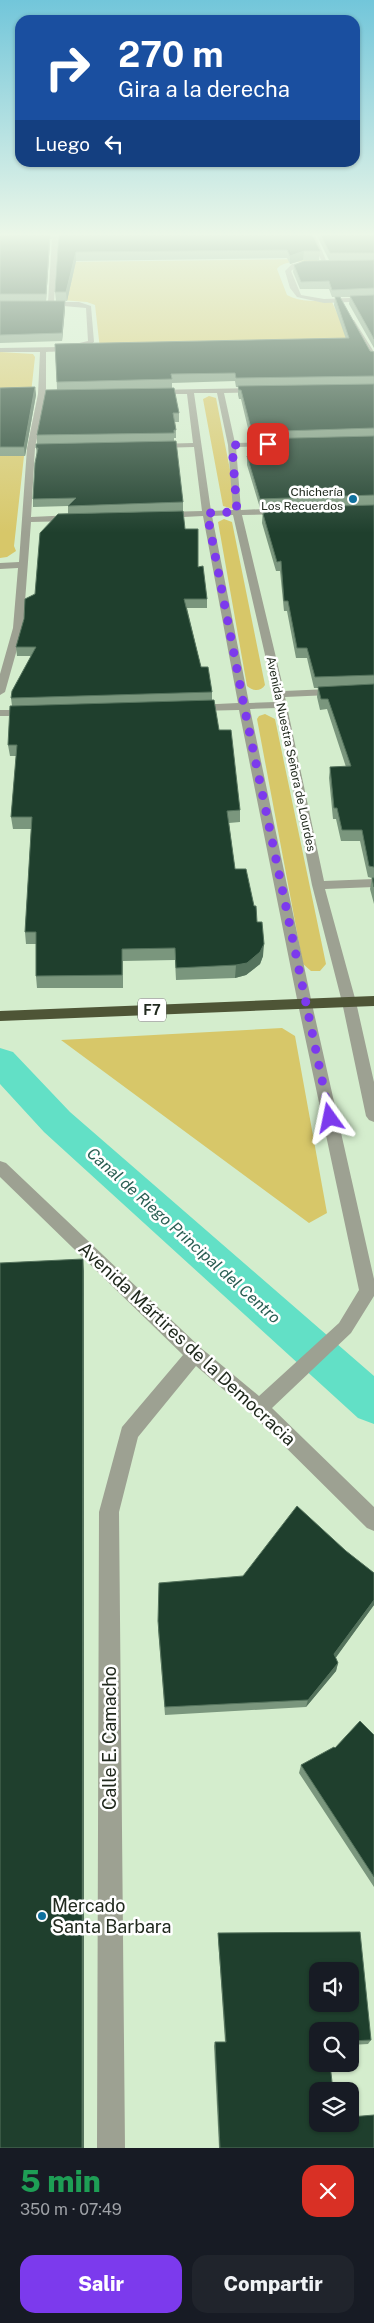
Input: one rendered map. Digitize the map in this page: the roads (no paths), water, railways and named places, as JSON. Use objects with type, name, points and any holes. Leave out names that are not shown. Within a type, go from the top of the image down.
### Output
[{"type":"highway","name":"F7","points":[[0,1016],[374,1001]]},
{"type":"street","points":[[0,350],[84,347],[91,342],[90,332]]},
{"type":"street","points":[[358,332],[365,338],[374,338]]},
{"type":"street","points":[[365,338],[374,358]]},
{"type":"street","points":[[0,692],[18,628],[27,520],[30,448],[42,394],[43,349]]},
{"type":"street","points":[[150,392],[268,390]]},
{"type":"street","name":"Avenida Nuestra Señora de Lourdes","points":[[220,391],[232,445],[237,512],[280,699],[318,885],[349,1002],[374,1116]]},
{"type":"street","points":[[190,392],[199,445],[207,513],[244,706],[305,1004],[371,1290],[345,1328],[328,1346],[259,1408]]},
{"type":"street","points":[[42,394],[52,394]]},
{"type":"street","points":[[232,445],[279,444]]},
{"type":"street","points":[[149,446],[199,445]]},
{"type":"street","points":[[30,448],[40,448]]},
{"type":"street","points":[[157,515],[296,511]]},
{"type":"street","points":[[27,520],[87,518]]},
{"type":"street","points":[[0,566],[22,565]]},
{"type":"street","points":[[185,708],[244,706],[280,699],[374,690]]},
{"type":"street","points":[[0,713],[39,712]]},
{"type":"street","points":[[318,885],[374,883]]},
{"type":"street","name":"Avenida Mártires de la Democracia","points":[[0,1166],[195,1354],[259,1408],[374,1521]]},
{"type":"street","name":"Calle E. Camacho","points":[[111,2148],[109,1512],[129,1433],[195,1354]]},
{"type":"waterway","name":"Canal de Riego Principal del Centro","points":[[0,1061],[57,1122],[374,1404]]},
{"type":"place","name":"Chichería Los Recuerdos","points":[[353,499]]},
{"type":"place","name":"Mercado Santa Barbara","points":[[42,1916]]}]
